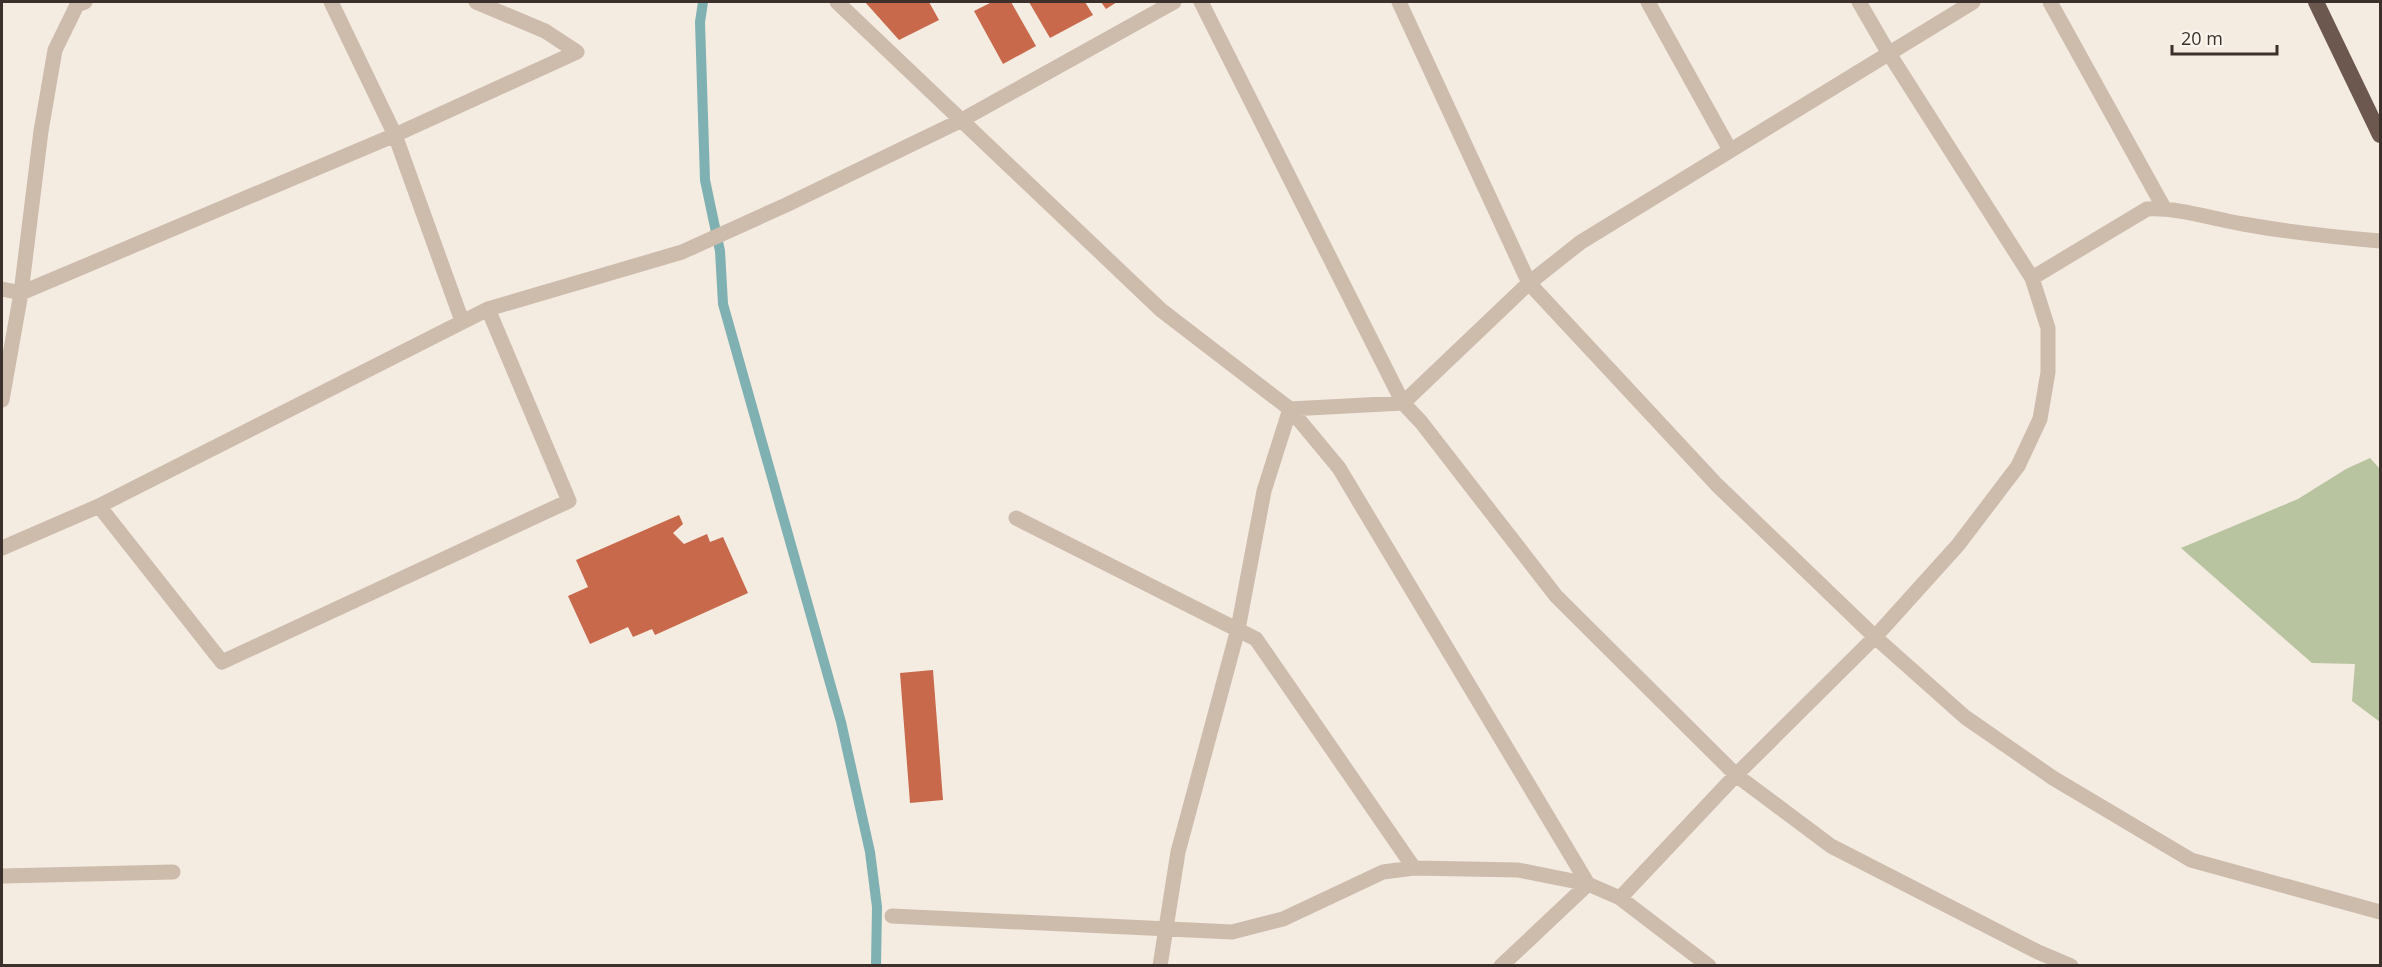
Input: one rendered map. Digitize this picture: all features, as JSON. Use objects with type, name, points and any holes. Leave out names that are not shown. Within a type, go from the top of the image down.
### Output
[{"type":"highway","points":[[2316,2],[2380,135]]},
{"type":"street","points":[[331,2],[395,135],[462,321]]},
{"type":"street","points":[[2,289],[21,293],[395,135],[577,52],[545,31],[476,2]]},
{"type":"street","points":[[837,2],[1161,310],[1290,409],[1339,468],[1588,884]]},
{"type":"street","points":[[2,548],[99,506],[488,309],[682,252],[786,205],[960,121],[1174,2]]},
{"type":"street","points":[[1201,2],[1403,403],[1421,422],[1556,596],[1736,775],[1831,846],[2038,952],[2071,966]]},
{"type":"street","points":[[1399,2],[1529,283],[1717,485],[1875,638],[1965,717],[2053,778],[2191,860],[2380,912]]},
{"type":"street","points":[[1648,2],[1731,150]]},
{"type":"street","points":[[1620,898],[1736,775],[1875,638],[1958,545],[2018,466],[2040,420],[2048,372],[2048,328],[2034,285],[1859,2]]},
{"type":"street","points":[[1290,409],[1403,403],[1529,283],[1581,242],[1973,2]]},
{"type":"street","points":[[2050,2],[2164,208]]},
{"type":"street","points":[[2,400],[21,293],[41,131],[56,50],[77,3]]},
{"type":"street","points":[[2034,285],[2147,209],[2164,208],[2283,231],[2380,242]]},
{"type":"street","points":[[99,506],[222,662],[569,501],[488,309]]},
{"type":"street","points":[[1160,966],[1178,852],[1238,629],[1264,491],[1290,409]]},
{"type":"street","points":[[1016,518],[1257,639],[1414,868]]},
{"type":"street","points":[[892,916],[1232,932],[1283,919],[1383,872],[1414,868],[1518,870],[1588,884],[1620,898],[1709,966]]},
{"type":"street","points":[[2,876],[173,872]]},
{"type":"street","points":[[1501,966],[1588,884]]},
{"type":"green space","points":[[2370,458],[2380,469],[2380,722],[2352,701],[2355,664],[2312,663],[2181,548],[2298,499],[2346,469]]},
{"type":"building","points":[[865,2],[929,2],[939,20],[899,40]]},
{"type":"building","points":[[992,2],[1011,2],[1036,46],[1003,64],[974,11]]},
{"type":"building","points":[[1029,2],[1085,2],[1093,15],[1050,38]]},
{"type":"building","points":[[1101,2],[1117,2],[1106,9]]},
{"type":"building","points":[[679,515],[683,524],[673,533],[684,544],[707,534],[710,542],[723,537],[748,593],[655,635],[652,629],[633,637],[628,627],[590,644],[568,596],[588,587],[576,560]]},
{"type":"building","points":[[933,670],[943,800],[910,803],[900,673]]},
{"type":"waterway","points":[[703,2],[700,22],[705,180],[720,251],[723,304],[841,722],[870,852],[877,907],[876,966]]}]
